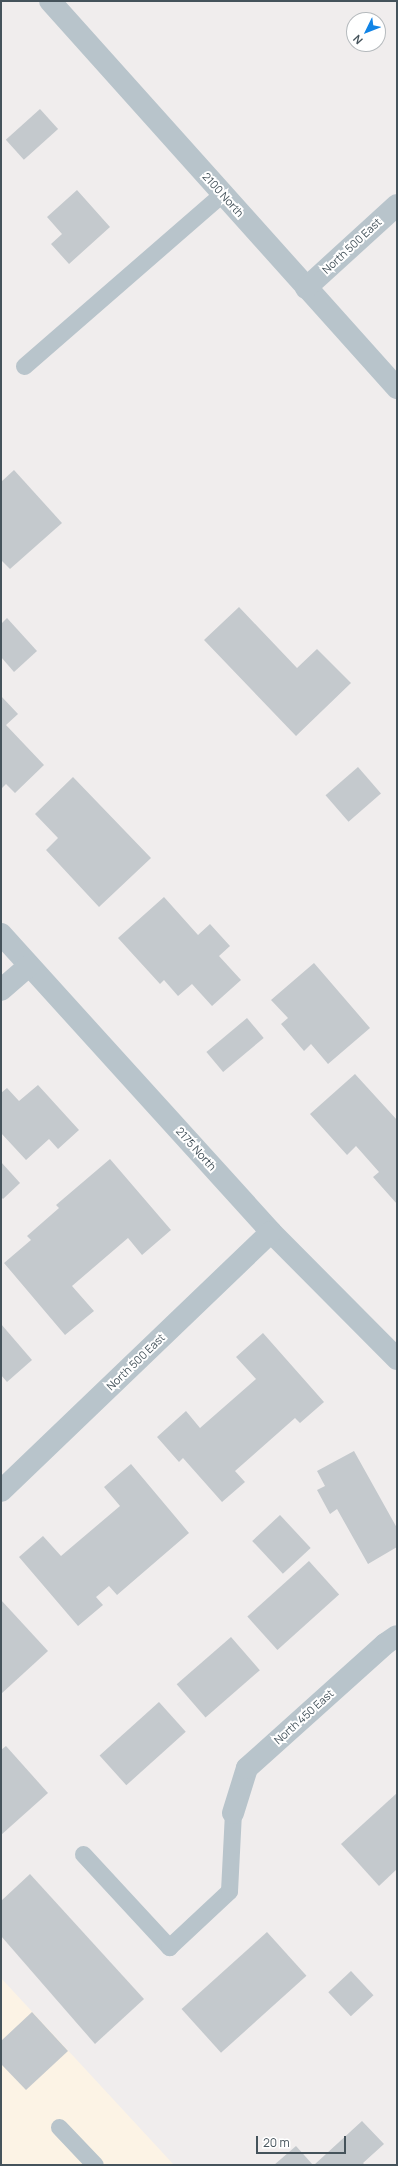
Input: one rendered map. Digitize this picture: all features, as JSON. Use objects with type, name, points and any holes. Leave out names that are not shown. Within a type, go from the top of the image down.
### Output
[{"type":"street","name":"2100 North","points":[[50,1],[397,388]]},
{"type":"street","name":"North 500 East","points":[[306,288],[397,204]]},
{"type":"street","name":"2175 North","points":[[1,934],[271,1232],[397,1359]]},
{"type":"street","points":[[1,990],[29,966]]},
{"type":"street","name":"North 500 East","points":[[1,1491],[271,1232]]},
{"type":"street","name":"North 450 East","points":[[233,1813],[247,1768],[385,1644],[397,1636]]},
{"type":"lane","points":[[24,366],[222,194]]},
{"type":"lane","points":[[83,1854],[169,1947],[229,1891],[233,1813]]},
{"type":"lane","points":[[59,2127],[95,2165]]},
{"type":"shaded area","points":[[1,1978],[174,2165],[1,2165]]},
{"type":"building","points":[[40,109],[58,129],[24,160],[6,140]]},
{"type":"building","points":[[77,190],[110,227],[69,264],[51,244],[62,234],[47,217]]},
{"type":"building","points":[[14,470],[62,523],[10,569],[1,560],[1,482]]},
{"type":"building","points":[[239,607],[297,668],[317,649],[351,683],[296,736],[204,640]]},
{"type":"building","points":[[7,618],[37,651],[14,672],[1,657],[1,624]]},
{"type":"building","points":[[1,696],[18,714],[6,725],[44,765],[15,793],[6,784],[1,789]]},
{"type":"building","points":[[358,767],[381,793],[349,822],[326,795]]},
{"type":"building","points":[[73,777],[151,858],[99,907],[46,850],[58,838],[35,814]]},
{"type":"building","points":[[164,897],[198,935],[210,924],[230,946],[219,956],[241,980],[212,1006],[192,984],[178,996],[164,980],[160,984],[118,938]]},
{"type":"building","points":[[314,963],[370,1028],[328,1064],[311,1044],[304,1051],[281,1024],[288,1018],[271,1000]]},
{"type":"building","points":[[247,1018],[264,1038],[223,1072],[206,1052]]},
{"type":"building","points":[[355,1074],[397,1120],[397,1204],[373,1177],[379,1172],[356,1146],[347,1155],[310,1114]]},
{"type":"building","points":[[38,1085],[79,1130],[58,1149],[49,1139],[26,1160],[1,1133],[1,1093],[7,1088],[19,1101]]},
{"type":"building","points":[[110,1159],[171,1230],[142,1255],[128,1238],[72,1286],[94,1311],[65,1335],[4,1263],[31,1240],[27,1236],[59,1208],[56,1205]]},
{"type":"building","points":[[1,1162],[20,1183],[3,1199],[1,1197]]},
{"type":"building","points":[[1,1324],[32,1360],[7,1382],[1,1375]]},
{"type":"building","points":[[263,1333],[324,1402],[300,1423],[295,1418],[235,1471],[245,1482],[222,1502],[183,1458],[179,1462],[157,1437],[186,1411],[200,1428],[256,1379],[236,1357]]},
{"type":"building","points":[[354,1451],[397,1528],[397,1547],[368,1564],[337,1509],[330,1514],[317,1490],[325,1486],[317,1471]]},
{"type":"building","points":[[131,1464],[189,1533],[117,1595],[109,1586],[96,1597],[103,1605],[78,1626],[19,1557],[43,1536],[61,1556],[120,1506],[104,1487]]},
{"type":"building","points":[[280,1515],[311,1548],[283,1574],[252,1541]]},
{"type":"building","points":[[309,1561],[339,1594],[277,1650],[247,1617]]},
{"type":"building","points":[[1,1600],[48,1651],[1,1694]]},
{"type":"building","points":[[231,1637],[260,1670],[206,1717],[177,1684]]},
{"type":"building","points":[[159,1702],[186,1732],[126,1785],[100,1756]]},
{"type":"building","points":[[6,1746],[48,1793],[1,1835],[1,1750]]},
{"type":"building","points":[[397,1793],[397,1869],[379,1886],[341,1844]]},
{"type":"building","points":[[30,1874],[144,1999],[95,2044],[1,1936],[1,1901]]},
{"type":"building","points":[[267,1932],[306,1976],[221,2053],[182,2009]]},
{"type":"building","points":[[351,1971],[374,1995],[351,2016],[328,1992]]},
{"type":"building","points":[[32,2012],[68,2051],[26,2090],[1,2064],[1,2041]]},
{"type":"building","points":[[362,2121],[384,2144],[363,2163],[365,2165],[314,2165]]},
{"type":"building","points":[[296,2146],[313,2165],[274,2165]]}]
